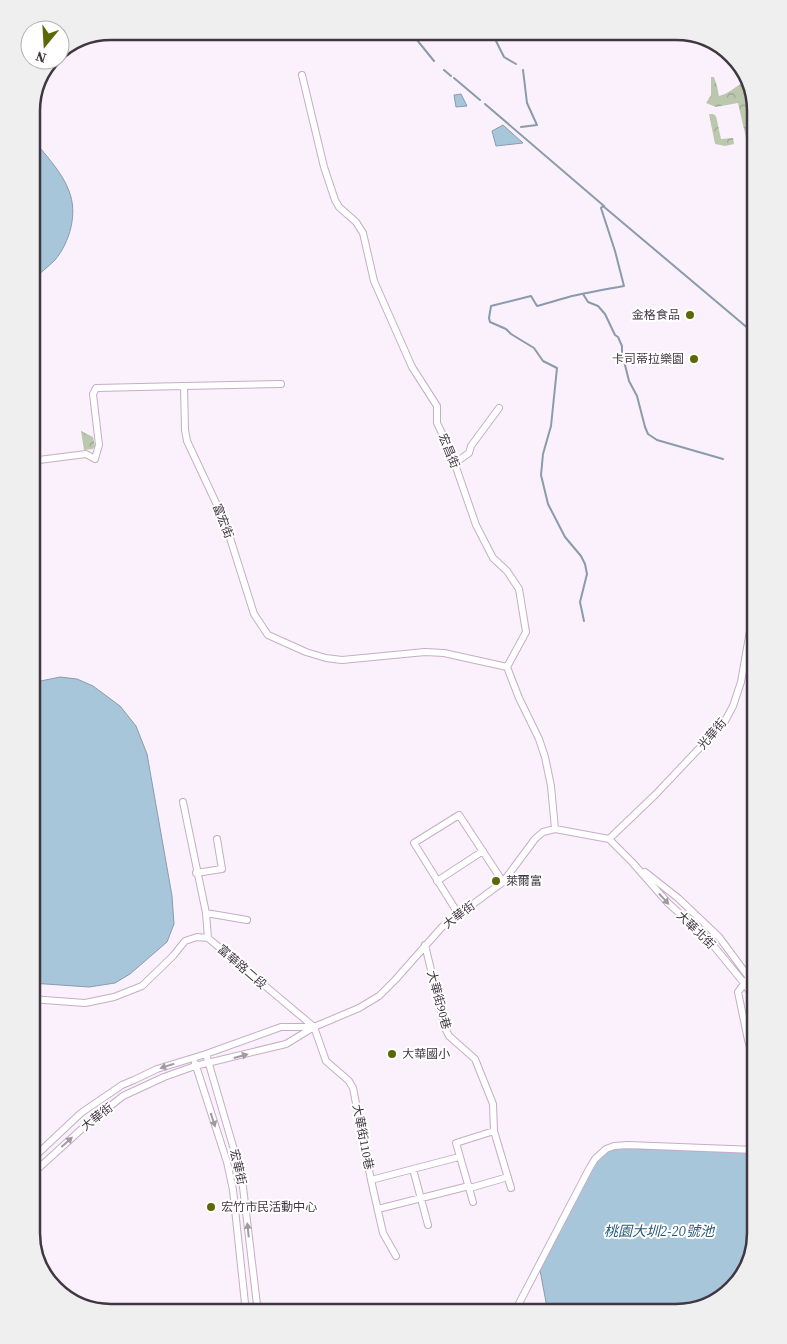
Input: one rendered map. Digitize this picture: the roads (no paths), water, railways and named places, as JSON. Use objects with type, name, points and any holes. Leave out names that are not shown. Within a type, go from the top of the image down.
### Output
[{"type":"street","name":"宏昌街","points":[[302,75],[324,167],[335,200],[339,207],[356,222],[363,232],[374,281],[412,367],[437,406],[438,423],[476,525],[493,558],[507,571],[519,589],[526,632],[506,667]]},
{"type":"street","points":[[40,461],[86,454],[95,460],[99,445],[93,394],[96,388],[281,384]]},
{"type":"street","name":"富宏街","points":[[184,386],[187,441],[225,522],[254,614],[268,635],[306,652],[326,658],[342,660],[425,652],[444,653],[506,667]]},
{"type":"street","points":[[454,463],[469,452],[471,446],[499,408]]},
{"type":"street","name":"光華街","points":[[608,839],[656,794],[725,721],[733,706],[741,682],[747,648]]},
{"type":"street","points":[[506,667],[545,756],[551,786],[555,829],[608,839]]},
{"type":"street","points":[[183,802],[196,873],[206,913],[208,938]]},
{"type":"street","points":[[459,915],[414,844],[459,815],[503,882]]},
{"type":"street","name":"大華街","points":[[40,1167],[93,1119],[123,1096],[164,1076],[196,1066],[286,1044],[314,1027],[359,1008],[379,996],[442,927],[503,882],[535,839],[543,832],[555,829]]},
{"type":"street","points":[[196,873],[222,869],[217,839]]},
{"type":"street","name":"大華北街","points":[[608,839],[632,862],[668,903],[708,938],[747,980]]},
{"type":"street","points":[[437,881],[483,851]]},
{"type":"street","name":"大華北街","points":[[632,862],[678,898],[718,937],[747,980]]},
{"type":"street","points":[[206,913],[247,920]]},
{"type":"street","name":"富華路二段","points":[[40,1000],[85,1003],[114,997],[142,986],[173,956],[185,941],[197,936],[208,938],[314,1027]]},
{"type":"street","name":"大華街90巷","points":[[425,946],[445,1028],[450,1036],[475,1059],[493,1104],[494,1131],[511,1188]]},
{"type":"street","points":[[747,980],[738,992],[747,1035]]},
{"type":"street","name":"大華街","points":[[40,1152],[84,1111],[122,1085],[157,1069],[206,1054],[281,1027],[314,1027]]},
{"type":"street","name":"大華街110巷","points":[[314,1027],[326,1060],[349,1081],[353,1088],[383,1233],[396,1256]]},
{"type":"street","name":"宏華街","points":[[206,1054],[243,1187],[257,1304]]},
{"type":"street","name":"宏華街","points":[[193,1057],[227,1162],[232,1188],[245,1304]]},
{"type":"street","points":[[84,1111],[93,1119]]},
{"type":"street","points":[[473,1202],[456,1143],[494,1131]]},
{"type":"street","points":[[519,1304],[595,1160],[606,1149],[614,1146],[628,1145],[747,1150]]},
{"type":"street","points":[[371,1180],[459,1157]]},
{"type":"street","points":[[413,1169],[428,1225]]},
{"type":"street","points":[[378,1209],[420,1197],[508,1177]]},
{"type":"street","points":[[232,1188],[243,1187]]},
{"type":"street","points":[[240,1256],[251,1257]]},
{"type":"water","points":[[461,94],[467,106],[456,107],[454,95]]},
{"type":"water","points":[[503,125],[523,143],[496,146],[492,131]]},
{"type":"water","points":[[40,148],[66,184],[73,209],[71,227],[65,245],[52,263],[40,273]]},
{"type":"water","points":[[60,677],[77,679],[93,686],[120,706],[136,726],[147,754],[172,896],[174,924],[167,942],[130,974],[115,983],[89,987],[40,984],[40,681]]},
{"type":"water","name":"桃園大圳2-20號池","points":[[621,1148],[747,1153],[747,1233],[745,1252],[738,1269],[716,1292],[690,1303],[676,1304],[546,1304],[540,1270],[597,1160],[608,1151]]},
{"type":"waterway","points":[[417,40],[434,61]]},
{"type":"waterway","points":[[496,40],[504,57],[516,64]]},
{"type":"waterway","points":[[444,70],[451,76]]},
{"type":"waterway","points":[[521,127],[537,125],[527,103],[523,70]]},
{"type":"waterway","points":[[454,78],[480,100]]},
{"type":"waterway","points":[[485,104],[604,206]]},
{"type":"waterway","points":[[584,621],[580,602],[587,574],[585,564],[581,556],[565,537],[548,504],[541,475],[543,454],[551,426],[557,368],[543,361],[534,348],[506,329],[490,322],[491,306],[531,296],[537,306],[572,296],[624,286],[601,208],[603,206],[747,327]]},
{"type":"waterway","points":[[583,294],[588,302],[598,306],[605,314],[615,335],[618,337],[622,346],[629,381],[637,396],[648,434],[657,440],[723,459]]},
{"type":"place","name":"金格食品","points":[[690,315]]},
{"type":"place","name":"卡司蒂拉樂園","points":[[694,359]]},
{"type":"place","name":"萊爾富","points":[[496,881]]},
{"type":"place","name":"大華國小","points":[[392,1054]]},
{"type":"place","name":"宏竹市民活動中心","points":[[211,1207]]}]
